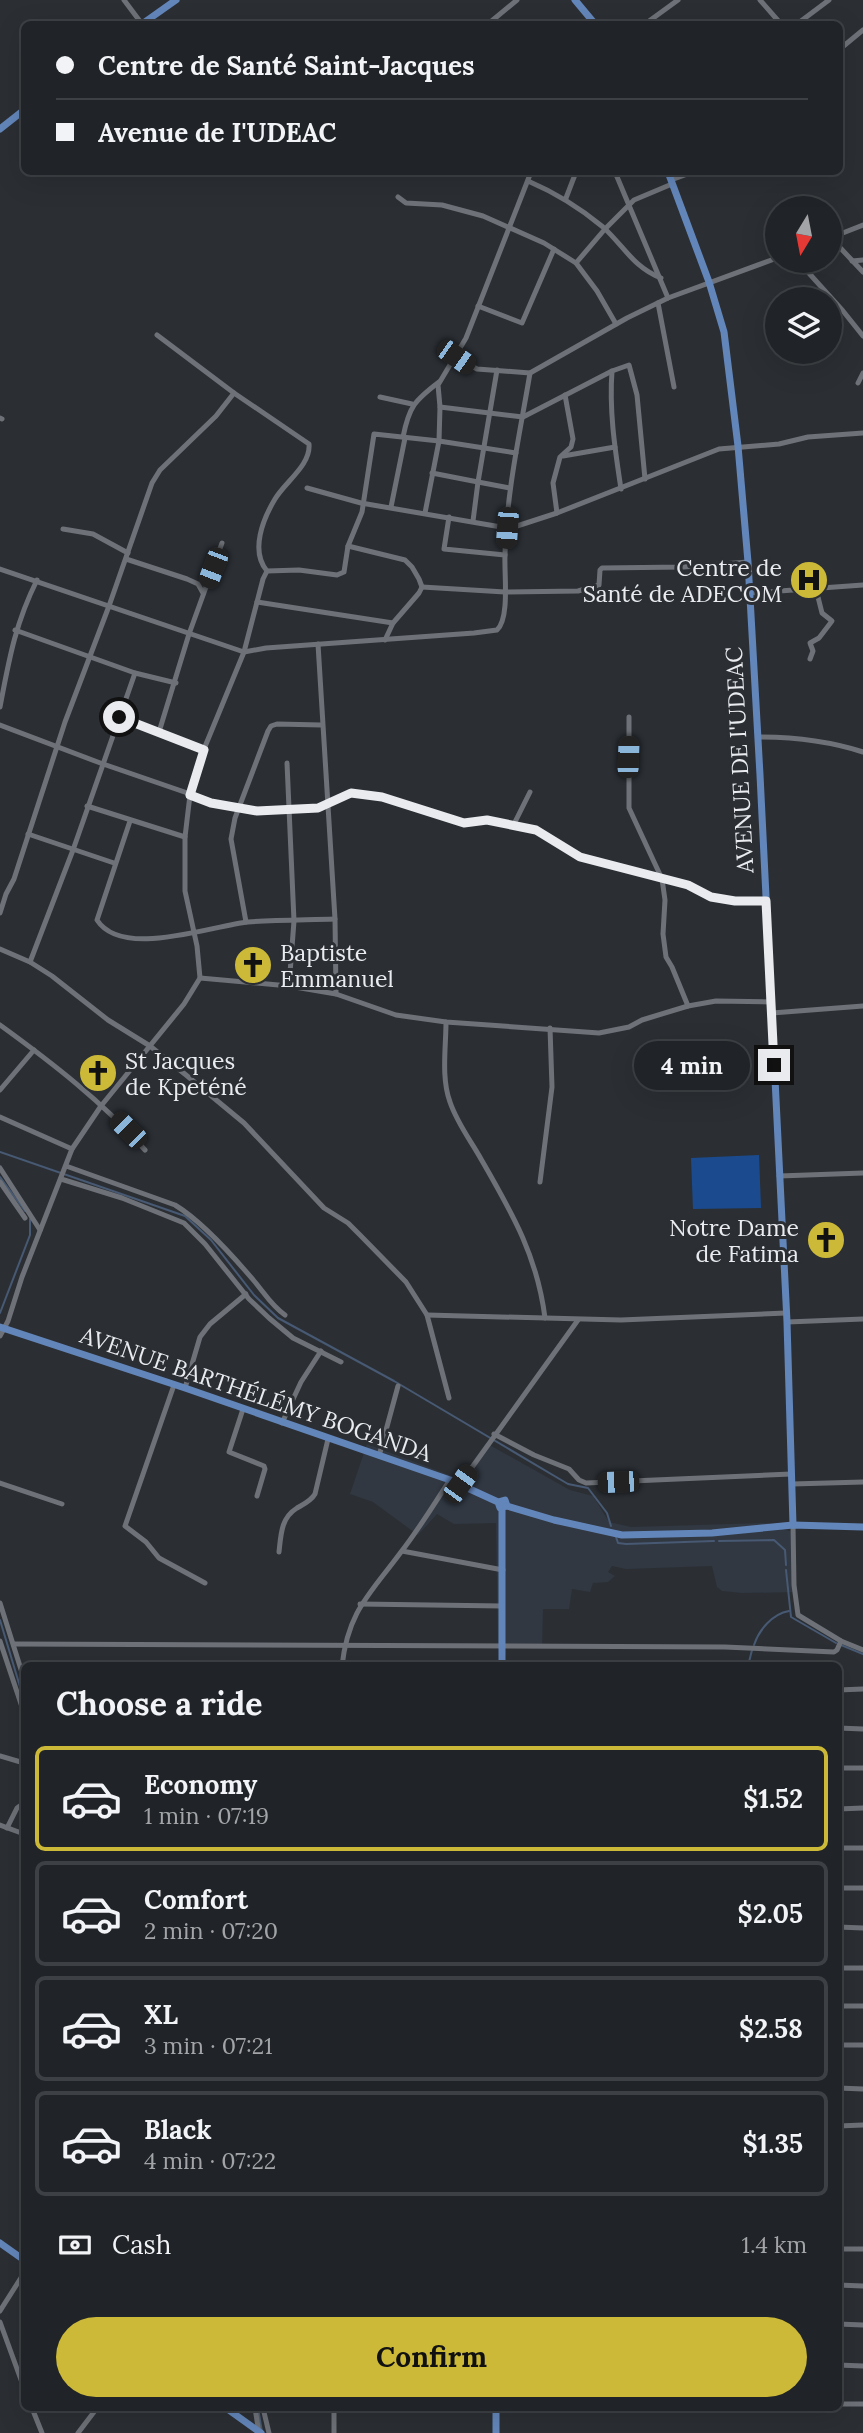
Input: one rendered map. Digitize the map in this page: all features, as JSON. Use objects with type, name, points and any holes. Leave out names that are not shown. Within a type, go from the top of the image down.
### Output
[{"type":"main road","points":[[146,21],[176,0]]},
{"type":"main road","points":[[575,0],[592,21]]},
{"type":"main road","points":[[0,129],[21,112]]},
{"type":"main road","name":"AVENUE DE I'UDEAC","points":[[670,178],[709,282],[728,356],[748,562],[787,1322],[793,1525]]},
{"type":"main road","name":"AVENUE BARTHÉLÉMY BOGANDA","points":[[1,1331],[185,1388],[450,1480],[502,1505],[554,1520],[622,1535],[712,1533],[793,1525],[863,1527]]},
{"type":"main road","points":[[502,1505],[502,1662]]},
{"type":"main road","points":[[0,2243],[21,2258]]},
{"type":"main road","points":[[230,2411],[260,2433]]},
{"type":"main road","points":[[496,2411],[496,2433]]},
{"type":"street","points":[[124,0],[140,21]]},
{"type":"street","points":[[492,21],[517,0]]},
{"type":"street","points":[[649,21],[678,0]]},
{"type":"street","points":[[760,0],[778,21]]},
{"type":"street","points":[[801,21],[829,0]]},
{"type":"street","points":[[843,47],[863,30]]},
{"type":"street","points":[[391,507],[407,415],[412,404],[439,382],[456,357],[530,175]]},
{"type":"street","points":[[565,198],[575,175]]},
{"type":"street","points":[[616,175],[667,298]]},
{"type":"street","points":[[576,264],[634,200],[670,178]]},
{"type":"street","points":[[528,181],[565,198],[605,229],[638,266],[661,278]]},
{"type":"street","points":[[398,197],[406,203],[442,205],[483,216],[510,226],[554,249],[576,264],[597,291],[615,324]]},
{"type":"street","points":[[842,233],[863,225]]},
{"type":"street","points":[[478,306],[522,323],[554,249]]},
{"type":"street","points":[[842,251],[863,272]]},
{"type":"street","points":[[852,261],[863,260]]},
{"type":"street","points":[[456,357],[477,369],[530,373],[615,324],[667,298],[765,262]]},
{"type":"street","points":[[809,273],[863,336]]},
{"type":"street","points":[[658,303],[674,387]]},
{"type":"street","points":[[157,335],[310,446],[290,482],[275,499],[262,528],[259,559],[267,571]]},
{"type":"street","points":[[440,407],[523,417],[626,364],[631,367],[637,396],[645,479]]},
{"type":"street","points":[[473,522],[482,448],[496,370]]},
{"type":"street","points":[[612,371],[610,394],[621,489]]},
{"type":"street","points":[[0,569],[244,652],[496,630],[503,620],[510,488],[530,373]]},
{"type":"street","points":[[858,383],[863,373]]},
{"type":"street","points":[[425,513],[439,441],[439,382]]},
{"type":"street","points":[[0,913],[143,505],[160,470],[216,416],[234,393]]},
{"type":"street","points":[[557,513],[553,483],[560,457],[571,447],[573,439],[565,395]]},
{"type":"street","points":[[380,397],[412,404]]},
{"type":"street","points":[[307,488],[361,503],[507,528],[557,513],[719,449],[863,433]]},
{"type":"street","points":[[267,571],[299,570],[342,575],[348,546],[362,512],[361,503],[374,434],[516,453]]},
{"type":"street","points":[[560,457],[615,447]]},
{"type":"street","points":[[432,472],[510,488]]},
{"type":"street","points":[[449,517],[444,549],[505,555]]},
{"type":"street","points":[[63,529],[93,534],[127,556],[198,584],[203,593]]},
{"type":"street","points":[[159,732],[203,593],[222,543]]},
{"type":"street","points":[[348,546],[405,560],[416,573],[422,587],[417,597],[393,623],[385,640]]},
{"type":"street","points":[[422,587],[505,592],[578,591],[597,587],[602,568],[682,567],[748,562]]},
{"type":"street","points":[[1,1331],[72,1149],[101,1106],[184,1004],[200,978],[197,946],[186,891],[185,837],[190,795],[204,750],[244,652],[267,571]]},
{"type":"street","points":[[0,707],[15,631],[23,607],[37,580]]},
{"type":"street","points":[[750,593],[863,585]]},
{"type":"street","points":[[810,659],[813,651],[810,643],[818,638],[832,621],[828,615],[822,613],[816,589]]},
{"type":"street","points":[[257,601],[393,623]]},
{"type":"street","points":[[15,631],[135,673],[176,683]]},
{"type":"street","points":[[318,644],[335,919],[336,994]]},
{"type":"street","points":[[30,962],[73,850],[135,673]]},
{"type":"street","points":[[119,717],[204,750]]},
{"type":"street","points":[[629,717],[629,808],[662,879],[666,957],[688,1006]]},
{"type":"street","points":[[0,725],[211,803],[257,811],[289,810],[318,808],[347,794],[382,797],[464,823],[487,820],[536,830],[580,857],[688,885],[711,897],[735,901],[766,901]]},
{"type":"street","points":[[246,922],[231,839],[235,818],[271,726],[321,725]]},
{"type":"street","points":[[758,737],[792,737],[849,746],[863,752]]},
{"type":"street","points":[[287,763],[294,921],[289,986]]},
{"type":"street","points":[[514,824],[530,792]]},
{"type":"street","points":[[88,807],[185,837]]},
{"type":"street","points":[[130,821],[97,920],[100,925],[119,935],[151,939],[246,922],[335,919]]},
{"type":"street","points":[[28,834],[114,863]]},
{"type":"street","points":[[0,949],[30,962],[52,976],[108,1020],[150,1046],[244,1123],[309,1194],[354,1229],[406,1282],[427,1315],[449,1398]]},
{"type":"street","points":[[200,978],[289,986],[336,994],[396,1015],[446,1022],[599,1033],[615,1031],[688,1006],[716,1001],[771,1002]]},
{"type":"street","points":[[772,1013],[863,1006]]},
{"type":"street","points":[[446,1022],[446,1073],[450,1101],[529,1248],[542,1291],[545,1318]]},
{"type":"street","points":[[0,1025],[101,1106],[128,1130],[145,1150]]},
{"type":"street","points":[[540,1182],[552,1087],[550,1028]]},
{"type":"street","points":[[0,1090],[34,1050]]},
{"type":"street","points":[[0,1117],[72,1149]]},
{"type":"street","points":[[65,1167],[175,1205],[188,1213],[285,1315]]},
{"type":"street","points":[[0,1168],[40,1230]]},
{"type":"street","points":[[778,1176],[863,1173]]},
{"type":"street","points":[[62,1178],[184,1223],[258,1307],[293,1338],[341,1362]]},
{"type":"street","points":[[0,1182],[25,1218]]},
{"type":"street","points":[[185,1388],[200,1337],[210,1324],[246,1294]]},
{"type":"street","points":[[258,1307],[268,1299]]},
{"type":"street","points":[[427,1315],[621,1320],[786,1313]]},
{"type":"street","points":[[787,1322],[863,1319]]},
{"type":"street","points":[[460,1484],[578,1320]]},
{"type":"street","points":[[282,1423],[301,1382],[321,1351]]},
{"type":"street","points":[[174,1385],[125,1526],[146,1542],[159,1558],[205,1583]]},
{"type":"street","points":[[379,1456],[398,1387]]},
{"type":"street","points":[[243,1409],[229,1452],[264,1466],[257,1496]]},
{"type":"street","points":[[494,1434],[534,1455],[569,1469],[579,1480],[586,1483],[792,1474]]},
{"type":"street","points":[[279,1552],[286,1518],[315,1494],[328,1439]]},
{"type":"street","points":[[342,1662],[349,1627],[360,1604],[402,1551],[450,1480]]},
{"type":"street","points":[[792,1484],[863,1482]]},
{"type":"street","points":[[0,1483],[62,1504]]},
{"type":"street","points":[[793,1525],[797,1615],[840,1644],[863,1650]]},
{"type":"street","points":[[402,1551],[503,1570]]},
{"type":"street","points":[[0,1603],[21,1668]]},
{"type":"street","points":[[360,1604],[502,1606]]},
{"type":"street","points":[[0,1641],[21,1704]]},
{"type":"street","points":[[14,1644],[724,1647],[834,1652],[840,1644]]},
{"type":"street","points":[[842,1690],[863,1689]]},
{"type":"street","points":[[842,1728],[863,1729]]},
{"type":"street","points":[[0,1756],[21,1762]]},
{"type":"street","points":[[842,1768],[863,1769]]},
{"type":"street","points":[[7,1828],[21,1805]]},
{"type":"street","points":[[842,1808],[863,1808]]},
{"type":"street","points":[[0,1825],[21,1833]]},
{"type":"street","points":[[842,1848],[863,1848]]},
{"type":"street","points":[[842,1888],[863,1888]]},
{"type":"street","points":[[842,1927],[863,1928]]},
{"type":"street","points":[[842,1968],[863,1968]]},
{"type":"street","points":[[842,2006],[863,2006]]},
{"type":"street","points":[[842,2045],[863,2045]]},
{"type":"street","points":[[842,2088],[863,2089]]},
{"type":"street","points":[[842,2126],[863,2125]]},
{"type":"street","points":[[842,2249],[863,2249]]},
{"type":"street","points":[[0,2311],[21,2278]]},
{"type":"street","points":[[842,2286],[863,2286]]},
{"type":"street","points":[[0,2322],[21,2380]]},
{"type":"street","points":[[842,2324],[863,2325]]},
{"type":"street","points":[[842,2365],[863,2366]]},
{"type":"street","points":[[842,2404],[863,2404]]},
{"type":"street","points":[[33,2411],[42,2433]]},
{"type":"street","points":[[78,2433],[95,2411]]},
{"type":"street","points":[[256,2411],[260,2433]]},
{"type":"street","points":[[264,2411],[269,2433]]},
{"type":"street","points":[[334,2411],[334,2433]]},
{"type":"shaded area","points":[[759,1155],[761,1208],[693,1209],[691,1158]]},
{"type":"shaded area","points":[[486,1443],[570,1490],[593,1496],[609,1522],[631,1527],[768,1523],[792,1532],[796,1592],[722,1591],[717,1587],[712,1566],[626,1569],[612,1566],[608,1572],[615,1576],[608,1582],[593,1583],[590,1592],[572,1589],[569,1609],[543,1609],[542,1648],[498,1647],[496,1523],[454,1524],[437,1514],[418,1535],[373,1502],[350,1494],[367,1444],[460,1479]]},
{"type":"waterway","points":[[0,1152],[185,1216],[211,1240],[254,1295],[278,1318],[394,1381],[568,1484],[588,1488],[607,1513],[611,1526]]},
{"type":"waterway","points":[[0,1177],[25,1211]]},
{"type":"waterway","points":[[0,1313],[30,1235],[30,1219]]},
{"type":"waterway","points":[[616,1537],[618,1543],[626,1544],[714,1541]]},
{"type":"waterway","points":[[719,1541],[774,1540],[785,1550],[786,1565]]},
{"type":"waterway","points":[[786,1570],[791,1617],[836,1643]]},
{"type":"waterway","points":[[754,1645],[767,1624],[777,1615],[789,1611]]},
{"type":"waterway","points":[[0,1620],[21,1690]]},
{"type":"waterway","points":[[841,1645],[863,1654]]},
{"type":"waterway","points":[[749,1662],[752,1650]]},
{"type":"waterway","points":[[258,2411],[262,2432]]},
{"type":"place","name":"Centre de Santé de ADECOM","points":[[809,580]]},
{"type":"place","name":"Baptiste Emmanuel","points":[[253,965]]},
{"type":"place","name":"St Jacques de Kpeténé","points":[[98,1073]]},
{"type":"place","name":"Notre Dame de Fatima","points":[[826,1240]]},
{"type":"route","points":[[119,717],[204,750],[190,795],[211,803],[257,811],[278,811],[318,808],[351,793],[382,797],[464,823],[487,820],[536,830],[580,857],[688,885],[711,897],[735,901],[766,901],[774,1065]]}]
